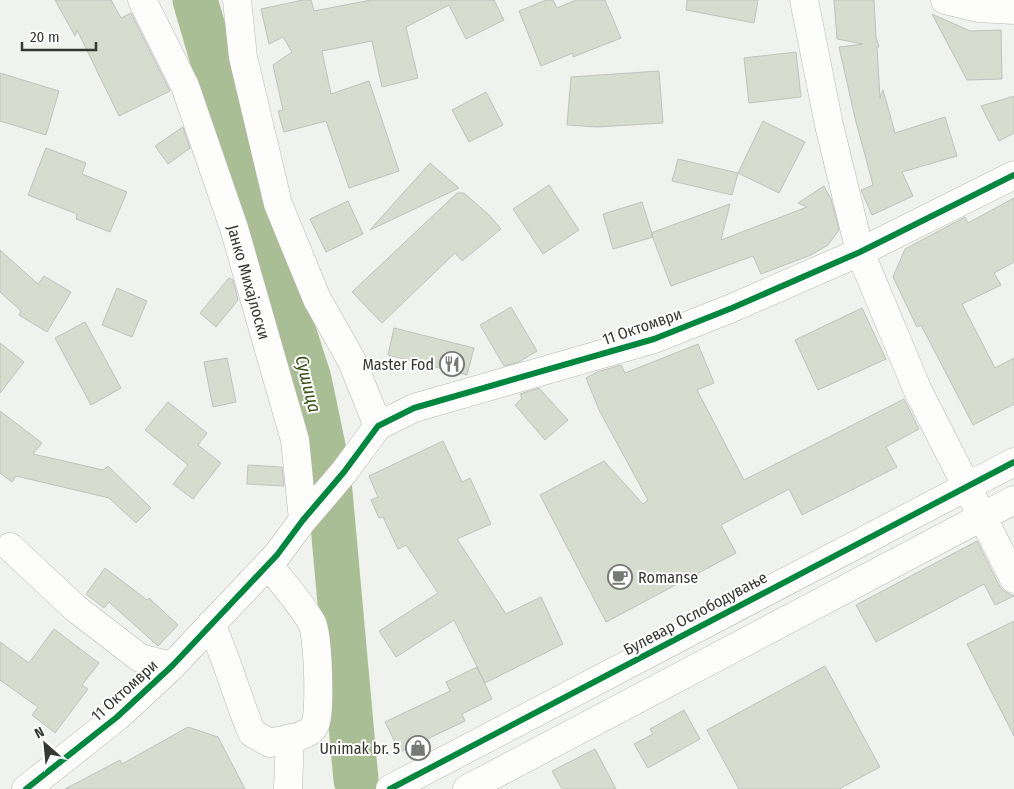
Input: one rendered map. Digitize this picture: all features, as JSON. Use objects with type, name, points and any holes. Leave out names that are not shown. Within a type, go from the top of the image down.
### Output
[{"type":"street","name":"Јанко Михајлоски","points":[[142,0],[185,86],[234,228],[295,440],[311,511]]},
{"type":"street","points":[[237,0],[243,57],[278,204],[317,298],[352,361],[378,426]]},
{"type":"street","points":[[804,0],[829,125],[860,252],[918,391],[1014,579]]},
{"type":"street","points":[[945,0],[978,8],[1014,10]]},
{"type":"street","name":"11 Октомври","points":[[311,511],[344,472],[378,426],[414,408],[654,339],[732,308],[860,252],[1014,175]]},
{"type":"street","name":"Булевар Ослободување","points":[[390,789],[1014,462]]},
{"type":"street","points":[[467,789],[1014,500]]},
{"type":"street","points":[[268,565],[313,624],[316,641],[318,694],[315,724],[310,731],[270,743],[252,733],[222,648],[211,624],[268,565],[277,556],[311,511]]},
{"type":"street","points":[[10,547],[75,608],[140,658],[172,666]]},
{"type":"street","name":"11 Октомври","points":[[26,789],[117,717],[172,666],[211,624]]},
{"type":"street","points":[[288,789],[290,738]]},
{"type":"building","points":[[55,0],[111,0],[121,18],[131,13],[170,91],[119,116],[77,30],[75,36]]},
{"type":"building","points":[[311,0],[314,11],[371,0],[494,0],[504,20],[466,39],[449,5],[406,27],[418,78],[382,87],[372,41],[322,51],[331,94],[369,81],[399,171],[349,188],[326,121],[284,132],[278,111],[283,110],[273,65],[292,52],[283,37],[269,44],[261,9]]},
{"type":"building","points":[[546,0],[553,0],[557,8],[576,0],[605,0],[621,38],[573,57],[573,53],[541,66],[519,11]]},
{"type":"building","points":[[687,0],[758,0],[754,23],[686,10]]},
{"type":"building","points":[[834,0],[874,0],[876,37],[879,47],[877,47],[880,98],[883,90],[895,133],[945,117],[957,156],[902,172],[913,196],[872,215],[861,190],[873,185],[839,47],[863,44],[837,39]]},
{"type":"building","points":[[932,14],[970,31],[1001,30],[1002,79],[967,80]]},
{"type":"building","points":[[796,52],[801,97],[749,103],[744,58]]},
{"type":"building","points":[[659,71],[663,123],[597,127],[567,125],[571,77]]},
{"type":"building","points":[[0,73],[59,91],[46,135],[0,121]]},
{"type":"building","points":[[486,92],[503,125],[469,142],[452,110]]},
{"type":"building","points":[[1014,96],[1014,133],[999,141],[981,106]]},
{"type":"building","points":[[763,121],[805,142],[779,193],[738,173]]},
{"type":"building","points":[[183,127],[190,148],[168,164],[155,146]]},
{"type":"building","points":[[46,148],[86,163],[82,174],[127,192],[110,232],[76,219],[77,214],[28,195]]},
{"type":"building","points":[[678,159],[738,173],[732,195],[672,181]]},
{"type":"building","points":[[430,163],[459,188],[370,230]]},
{"type":"building","points":[[549,185],[579,230],[543,254],[513,209]]},
{"type":"building","points":[[824,186],[831,199],[839,230],[828,245],[811,255],[761,274],[753,256],[671,286],[651,233],[730,204],[721,240],[807,207],[798,203]]},
{"type":"building","points":[[457,193],[464,193],[489,215],[501,229],[462,261],[455,253],[382,323],[352,292]]},
{"type":"building","points":[[1014,198],[1014,262],[994,273],[1001,285],[962,304],[995,368],[1014,358],[1014,404],[973,425],[921,325],[917,327],[893,277],[905,249],[965,217],[968,223]]},
{"type":"building","points":[[348,201],[363,234],[326,252],[310,219]]},
{"type":"building","points":[[642,202],[653,237],[613,249],[603,214]]},
{"type":"building","points":[[0,250],[38,284],[44,276],[71,292],[47,332],[19,315],[21,311],[0,292]]},
{"type":"building","points":[[229,278],[233,280],[238,300],[216,327],[200,313]]},
{"type":"building","points":[[117,288],[147,301],[132,337],[102,325]]},
{"type":"building","points":[[511,307],[537,351],[519,362],[504,366],[480,325]]},
{"type":"building","points":[[862,308],[886,359],[818,390],[795,340]]},
{"type":"building","points":[[85,322],[121,388],[91,405],[55,338]]},
{"type":"building","points":[[394,328],[474,348],[467,375],[388,355]]},
{"type":"building","points":[[0,343],[24,362],[0,393]]},
{"type":"building","points":[[698,344],[714,383],[697,390],[744,480],[904,399],[919,429],[886,447],[897,467],[802,515],[789,489],[721,525],[736,553],[606,622],[540,495],[604,461],[643,504],[648,500],[600,412],[586,378],[597,372],[621,365],[625,373]]},
{"type":"building","points":[[227,358],[236,402],[213,407],[204,362]]},
{"type":"building","points":[[539,388],[568,420],[545,440],[515,405],[522,398],[520,394]]},
{"type":"building","points":[[168,402],[207,433],[198,445],[221,463],[193,499],[173,484],[188,465],[145,430]]},
{"type":"building","points":[[0,411],[42,443],[33,454],[103,470],[108,466],[151,508],[136,523],[109,498],[16,476],[12,482],[0,473]]},
{"type":"building","points":[[443,441],[462,482],[470,478],[491,524],[457,539],[506,614],[541,597],[563,644],[485,683],[454,620],[396,657],[379,631],[438,593],[406,545],[398,549],[383,517],[379,518],[371,500],[378,497],[369,476]]},
{"type":"building","points":[[248,465],[282,467],[284,486],[247,484]]},
{"type":"building","points":[[977,541],[1000,587],[1005,592],[1014,596],[995,605],[984,584],[876,642],[856,605]]},
{"type":"building","points":[[105,568],[147,600],[149,598],[178,625],[158,646],[109,602],[104,608],[86,594]]},
{"type":"building","points":[[1014,621],[1014,736],[967,644]]},
{"type":"building","points":[[54,629],[99,663],[82,685],[88,689],[55,733],[32,715],[38,707],[0,680],[0,642],[29,663]]},
{"type":"building","points":[[825,666],[880,767],[839,789],[739,789],[707,730]]},
{"type":"building","points":[[477,667],[492,699],[462,714],[465,721],[400,752],[385,722],[450,691],[446,682]]},
{"type":"building","points":[[684,710],[700,739],[648,768],[634,744],[653,734],[650,729]]},
{"type":"building","points":[[188,727],[218,737],[245,789],[65,789],[120,760],[122,764]]},
{"type":"building","points":[[595,749],[616,789],[562,789],[552,771]]},
{"type":"waterway","name":"Сушица","points":[[195,0],[275,274],[309,379],[328,470],[356,780]]},
{"type":"cycle path","points":[[26,789],[117,717],[172,666],[277,555],[303,520],[344,472],[378,426],[414,408],[654,339],[732,308],[860,252],[1014,175]]},
{"type":"cycle path","points":[[390,789],[1014,462]]},
{"type":"place","name":"Master Fod","points":[[452,364]]},
{"type":"place","name":"Romanse","points":[[620,577]]},
{"type":"place","name":"Unimak br. 5","points":[[418,748]]}]
